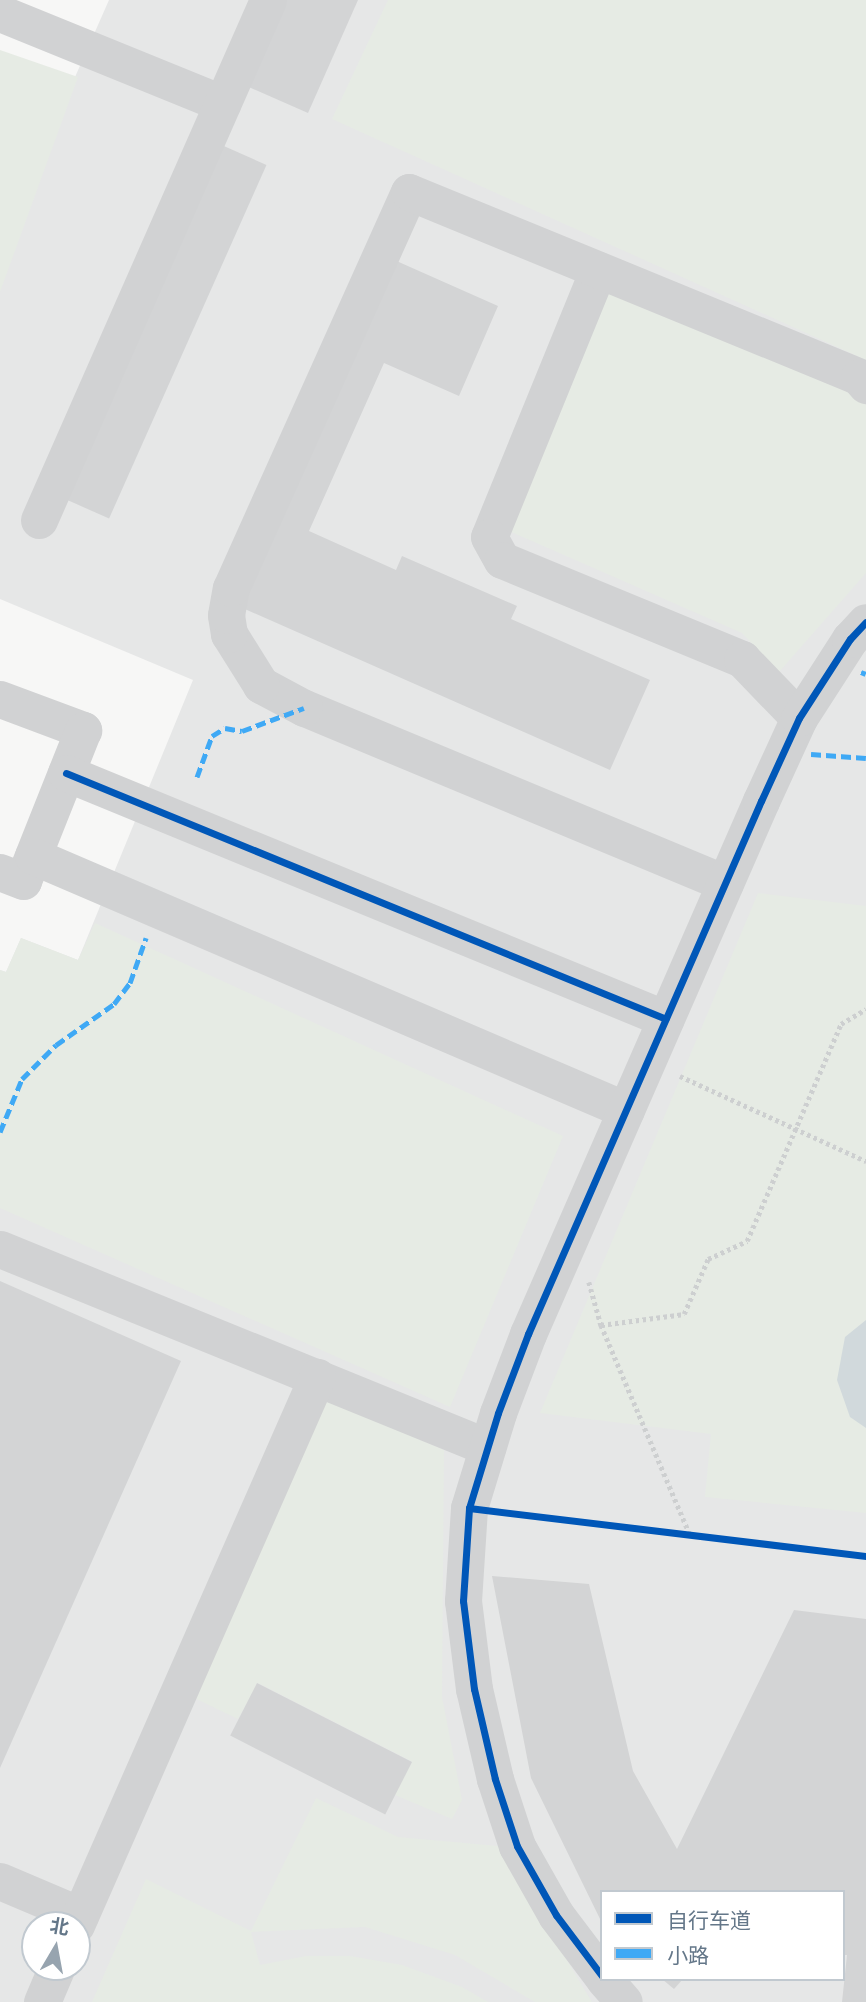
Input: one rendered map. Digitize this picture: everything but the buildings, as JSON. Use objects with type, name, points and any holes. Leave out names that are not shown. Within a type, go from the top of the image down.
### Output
[{"type":"street","points":[[39,520],[268,0]]},
{"type":"street","points":[[0,13],[222,103]]},
{"type":"street","points":[[726,883],[304,708],[261,685],[229,634],[226,615],[231,588],[409,192],[859,377],[866,386]]},
{"type":"street","points":[[598,270],[489,537],[502,560],[742,659],[799,718]]},
{"type":"street","points":[[600,1974],[556,1915],[517,1846],[495,1779],[474,1689],[463,1601],[469,1508],[487,1447],[527,1334],[799,718],[850,639],[866,622]]},
{"type":"street","points":[[0,699],[83,730],[23,881],[0,872]]},
{"type":"street","points":[[66,773],[666,1019]]},
{"type":"street","points":[[33,856],[626,1110]]},
{"type":"street","points":[[0,1249],[487,1447]]},
{"type":"street","points":[[82,1911],[317,1377]]},
{"type":"street","points":[[0,1881],[60,1911]]},
{"type":"street","points":[[42,2002],[51,1981]]},
{"type":"street","points":[[606,1981],[624,2002]]},
{"type":"path","points":[[601,1325],[684,1314],[708,1259],[747,1241],[841,1024],[866,1009]]},
{"type":"path","points":[[669,1072],[866,1161]]},
{"type":"path","points":[[586,1271],[601,1325],[690,1535]]},
{"type":"path","points":[[678,1533],[704,1536]]},
{"type":"shaded area","points":[[109,0],[866,0],[866,2002],[0,2002],[0,970],[6,972],[21,938],[78,960],[193,680],[0,599],[0,247]]},
{"type":"shaded area","points":[[388,0],[866,0],[866,360],[332,119]]},
{"type":"shaded area","points":[[0,50],[78,77],[0,292]]},
{"type":"shaded area","points":[[600,284],[855,391],[866,405],[866,573],[779,672],[742,633],[491,523]]},
{"type":"shaded area","points":[[758,893],[866,906],[866,1513],[705,1497],[711,1434],[540,1413]]},
{"type":"shaded area","points":[[95,923],[563,1136],[450,1407],[0,1208],[0,970],[6,972],[21,938],[78,960]]},
{"type":"shaded area","points":[[866,1320],[866,1428],[850,1417],[837,1380],[845,1337]]},
{"type":"shaded area","points":[[325,1399],[444,1450],[442,1697],[462,1800],[452,1819],[395,1795],[411,1761],[258,1683],[238,1719],[184,1693]]},
{"type":"shaded area","points":[[316,1798],[398,1837],[498,1846],[592,2002],[535,2002],[455,1955],[365,1927],[251,1932],[260,1965],[306,1956],[350,1956],[402,1965],[462,1987],[488,2002],[92,2002],[146,1879],[251,1931]]},
{"type":"marked path","points":[[861,672],[866,674]]},
{"type":"marked path","points":[[197,777],[212,736],[225,728],[242,731],[304,708]]},
{"type":"marked path","points":[[811,754],[866,758]]},
{"type":"marked path","points":[[0,1132],[22,1079],[56,1045],[114,1004],[130,983],[146,938]]},
{"type":"cycle path","points":[[600,1973],[556,1915],[517,1846],[495,1779],[474,1689],[463,1601],[469,1508],[498,1413],[528,1334],[761,801],[799,718],[850,639],[866,622]]},
{"type":"cycle path","points":[[66,773],[666,1019]]},
{"type":"cycle path","points":[[469,1508],[866,1556]]}]
